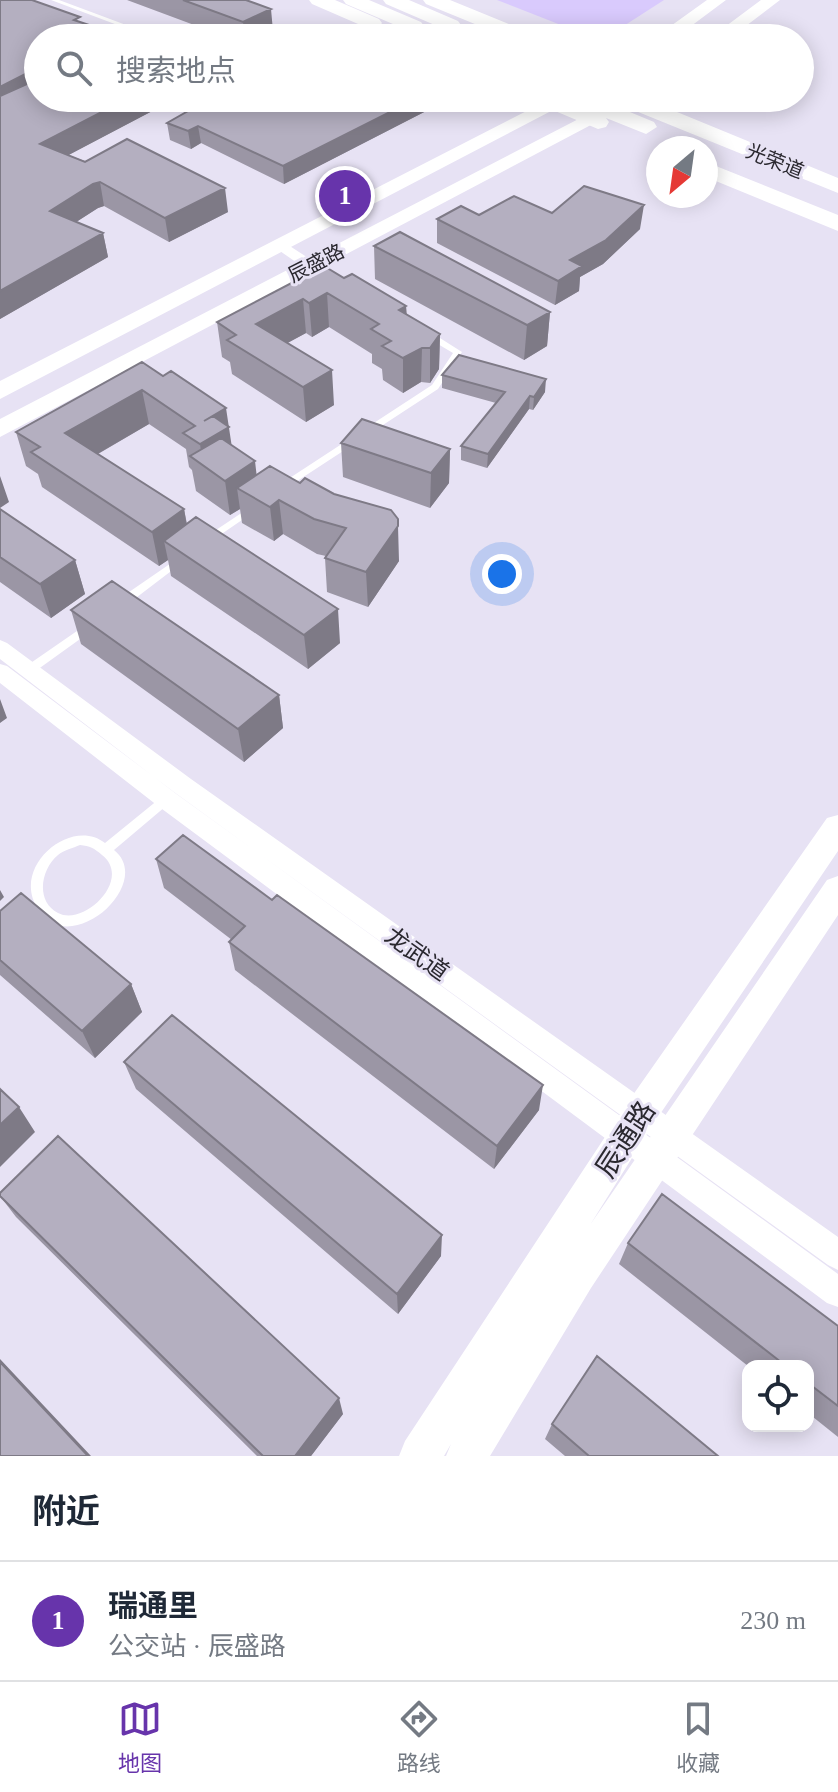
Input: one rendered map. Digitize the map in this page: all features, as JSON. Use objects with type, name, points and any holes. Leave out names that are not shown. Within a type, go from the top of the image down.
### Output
[{"type":"main road","points":[[319,0],[374,24]]},
{"type":"main road","points":[[353,0],[409,24]]},
{"type":"main road","points":[[393,0],[449,24]]},
{"type":"main road","points":[[433,0],[492,24]]},
{"type":"main road","points":[[683,24],[718,0]]},
{"type":"main road","points":[[739,24],[772,0]]},
{"type":"main road","name":"辰盛路","points":[[0,391],[536,112]]},
{"type":"main road","points":[[581,112],[646,143]]},
{"type":"main road","points":[[597,112],[663,136]]},
{"type":"main road","name":"辰盛路","points":[[0,429],[318,270],[608,112]]},
{"type":"main road","name":"光荣道","points":[[658,112],[838,186]]},
{"type":"main road","points":[[707,112],[838,166]]},
{"type":"main road","name":"光荣道","points":[[718,157],[838,207]]},
{"type":"main road","points":[[718,174],[838,224]]},
{"type":"street","points":[[282,246],[318,270]]},
{"type":"street","points":[[0,648],[14,675],[633,1126],[838,1255]]},
{"type":"street","name":"辰通路","points":[[420,1456],[633,1126],[838,827]]},
{"type":"street","name":"辰通路","points":[[467,1456],[578,1275],[838,889]]},
{"type":"street","points":[[664,1148],[838,1292]]},
{"type":"lane","points":[[54,0],[120,24]]},
{"type":"lane","points":[[274,493],[435,387],[458,352],[418,328]]},
{"type":"lane","points":[[201,544],[262,502]]},
{"type":"lane","points":[[115,607],[189,553]]},
{"type":"lane","points":[[14,675],[103,616]]},
{"type":"lane","points":[[107,849],[175,792]]},
{"type":"lane","points":[[80,840],[95,842],[107,849],[115,858],[118,883],[102,907],[80,918],[57,921],[43,917],[32,909],[25,898],[23,885],[35,858],[48,848],[80,840]]},
{"type":"shaded area","points":[[497,0],[664,0],[627,24],[558,24]]},
{"type":"building","points":[[0,0],[32,0],[80,17],[74,20],[86,24],[24,24],[24,75],[0,87]]},
{"type":"building","points":[[183,0],[246,0],[271,9],[243,22]]},
{"type":"building","points":[[24,85],[24,112],[102,112],[40,144],[85,162],[127,139],[225,188],[165,218],[100,182],[93,184],[50,211],[103,233],[0,291],[0,96]]},
{"type":"building","points":[[186,112],[390,112],[283,166],[198,126],[188,131],[167,123]]},
{"type":"building","points":[[584,186],[644,205],[606,240],[570,260],[582,266],[558,281],[437,219],[461,206],[479,215],[514,196],[552,213]]},
{"type":"building","points":[[400,232],[550,312],[527,325],[374,246]]},
{"type":"building","points":[[324,266],[344,278],[352,274],[406,306],[399,310],[440,334],[430,348],[422,348],[403,358],[382,346],[391,341],[371,329],[379,324],[327,293],[309,303],[303,299],[256,324],[332,370],[303,387],[227,340],[236,335],[217,322]]},
{"type":"building","points":[[459,355],[546,379],[488,454],[461,446],[505,392],[442,375]]},
{"type":"building","points":[[142,362],[163,376],[171,371],[226,408],[204,421],[213,416],[229,427],[200,444],[183,433],[195,426],[142,390],[65,433],[184,509],[152,532],[31,452],[40,447],[16,432]]},
{"type":"building","points":[[362,419],[450,449],[431,473],[341,443]]},
{"type":"building","points":[[221,438],[255,461],[225,481],[190,456]]},
{"type":"building","points":[[270,466],[300,483],[305,478],[334,494],[391,510],[398,519],[398,526],[366,572],[325,558],[346,528],[314,519],[279,500],[270,507],[237,488]]},
{"type":"building","points":[[0,509],[75,560],[40,584],[0,557]]},
{"type":"building","points":[[196,517],[338,609],[304,635],[164,541]]},
{"type":"building","points":[[112,581],[279,695],[238,729],[71,610]]},
{"type":"building","points":[[183,835],[272,900],[277,895],[543,1085],[497,1146],[229,942],[245,926],[156,859]]},
{"type":"building","points":[[21,893],[131,984],[82,1031],[0,960],[0,911]]},
{"type":"building","points":[[172,1015],[442,1235],[397,1294],[124,1062]]},
{"type":"building","points":[[0,1089],[19,1107],[0,1125]]},
{"type":"building","points":[[58,1136],[339,1398],[295,1456],[263,1456],[0,1196]]},
{"type":"building","points":[[662,1194],[838,1326],[838,1406],[814,1388],[814,1360],[778,1360],[628,1243]]},
{"type":"building","points":[[597,1356],[718,1456],[589,1456],[552,1424]]},
{"type":"building","points":[[0,1362],[88,1456],[0,1456]]},
{"type":"place","name":"瑞通里","points":[[345,196]]}]
